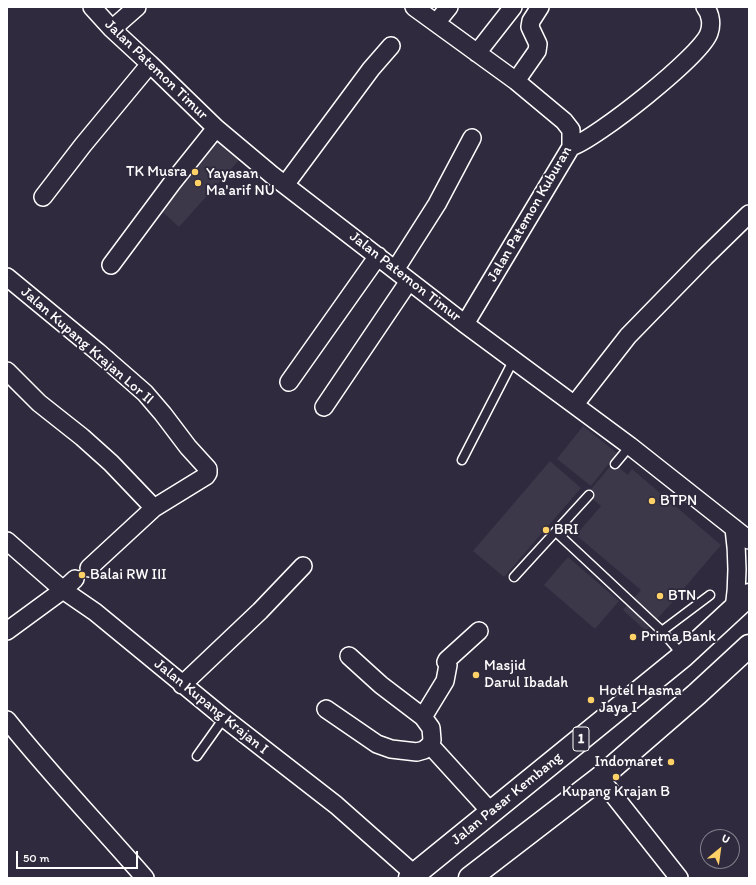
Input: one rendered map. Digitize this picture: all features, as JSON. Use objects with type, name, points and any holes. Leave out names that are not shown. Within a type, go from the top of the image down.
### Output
[{"type":"highway","name":"Jalan Pasar Kembang","points":[[412,876],[684,656],[749,595]]},
{"type":"highway","points":[[470,878],[600,778],[746,652]]},
{"type":"street","name":"Jalan Patemon Timur","points":[[92,7],[112,30],[150,64],[216,128],[285,185],[466,324],[630,446],[749,540]]},
{"type":"street","points":[[112,30],[137,7]]},
{"type":"street","name":"Jalan Patemon Kuburan","points":[[414,7],[516,81],[564,121],[571,130],[571,147],[466,324]]},
{"type":"street","points":[[436,23],[449,7]]},
{"type":"street","points":[[477,53],[513,7]]},
{"type":"street","points":[[516,81],[537,51],[538,44],[530,27],[531,21],[540,7]]},
{"type":"street","points":[[571,147],[585,141],[645,96],[681,65],[705,41],[709,33],[711,21],[705,7]]},
{"type":"street","points":[[285,185],[371,69],[391,46]]},
{"type":"street","points":[[43,197],[83,145],[150,64]]},
{"type":"street","points":[[111,265],[172,183],[216,128]]},
{"type":"street","points":[[395,270],[437,204],[472,138]]},
{"type":"street","points":[[575,404],[628,336],[749,214]]},
{"type":"street","points":[[289,382],[378,256]]},
{"type":"street","name":"Jalan Kupang Krajan Lor II","points":[[7,277],[145,393],[188,447],[208,469],[206,476],[154,508]]},
{"type":"street","points":[[324,407],[410,281]]},
{"type":"street","points":[[7,371],[39,403],[82,437],[111,463],[154,508],[89,568]]},
{"type":"street","points":[[734,528],[737,561],[737,589],[734,610]]},
{"type":"street","name":"Jalan Kupang Krajan I","points":[[7,541],[69,585],[95,612],[182,685],[336,805],[412,876]]},
{"type":"street","points":[[182,685],[260,611],[303,566]]},
{"type":"street","points":[[7,632],[69,585]]},
{"type":"street","points":[[422,717],[445,681],[448,665],[446,660],[479,631]]},
{"type":"street","points":[[326,709],[377,744],[391,749],[417,752],[424,750],[430,745],[432,740],[432,728],[422,717],[381,685],[349,656]]},
{"type":"street","points":[[7,720],[40,761],[146,878]]},
{"type":"street","points":[[430,745],[491,812]]},
{"type":"street","points":[[600,778],[679,878]]},
{"type":"lane","points":[[462,460],[514,360]]},
{"type":"lane","points":[[615,464],[630,446]]},
{"type":"lane","points":[[514,577],[589,495]]},
{"type":"lane","points":[[556,532],[662,631],[684,656]]},
{"type":"lane","points":[[662,631],[710,595]]},
{"type":"lane","points":[[197,756],[224,718]]},
{"type":"shaded area","name":"Yayasan Ma'arif NU","points":[[216,138],[240,159],[179,227],[156,206]]},
{"type":"shaded area","points":[[583,426],[617,453],[591,486],[557,459]]},
{"type":"shaded area","points":[[550,461],[581,488],[504,577],[473,551]]},
{"type":"shaded area","points":[[613,463],[628,475],[632,469],[721,545],[646,631],[623,610],[641,590],[576,535],[601,506],[587,494]]},
{"type":"shaded area","points":[[568,557],[619,601],[595,629],[544,585]]},
{"type":"place","name":"TK Musra","points":[[195,172]]},
{"type":"place","name":"Yayasan Ma'arif NU","points":[[198,183]]},
{"type":"place","name":"BTPN","points":[[652,501]]},
{"type":"place","name":"BRI","points":[[546,530]]},
{"type":"place","name":"Balai RW III","points":[[82,575]]},
{"type":"place","name":"BTN","points":[[660,596]]},
{"type":"place","name":"Prima Bank","points":[[633,637]]},
{"type":"place","name":"Masjid Darul Ibadah","points":[[476,675]]},
{"type":"place","name":"Hotel Hasma Jaya I","points":[[591,700]]},
{"type":"place","name":"Indomaret","points":[[671,762]]},
{"type":"place","name":"Kupang Krajan B","points":[[616,777]]}]
